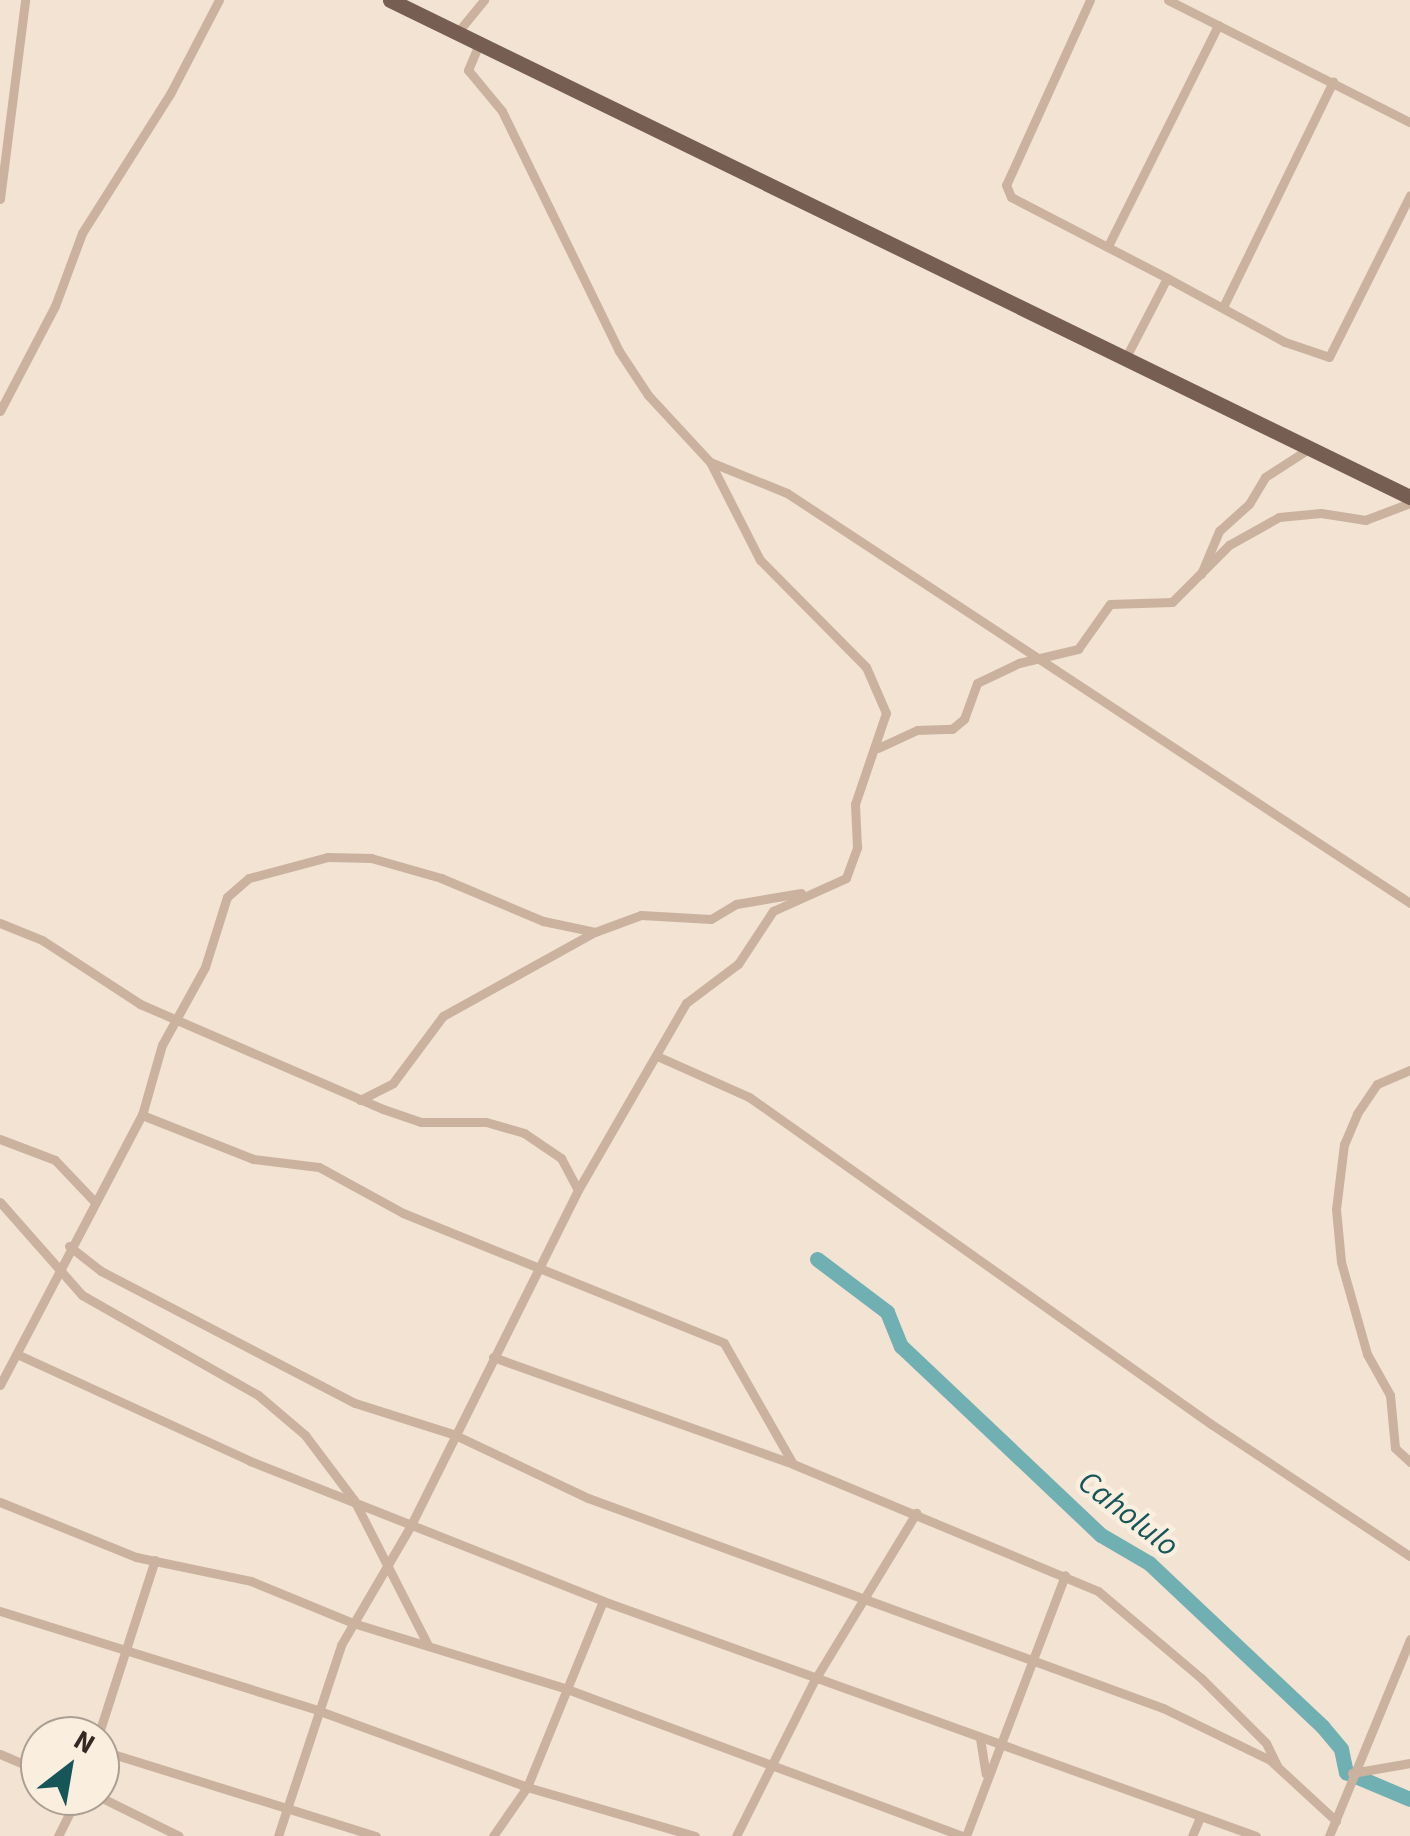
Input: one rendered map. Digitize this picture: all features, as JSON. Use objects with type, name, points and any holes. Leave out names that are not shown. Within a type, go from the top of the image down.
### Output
[{"type":"main road","points":[[390,0],[1410,500]]},
{"type":"street","points":[[0,199],[24,0]]},
{"type":"street","points":[[0,411],[55,306],[82,232],[170,94],[219,0]]},
{"type":"street","points":[[458,33],[484,0]]},
{"type":"street","points":[[1090,0],[1006,185],[1011,197],[1312,356],[1329,357],[1410,195]]},
{"type":"street","points":[[1168,0],[1410,122]]},
{"type":"street","points":[[1108,246],[1218,24]]},
{"type":"street","points":[[360,1100],[393,1083],[443,1016],[595,932],[642,916],[711,919],[736,904],[838,886],[853,865],[855,804],[878,748],[886,713],[879,688],[760,560],[710,462],[648,394],[619,351],[502,111],[468,70],[479,44]]},
{"type":"street","points":[[1224,307],[1333,81]]},
{"type":"street","points":[[1126,358],[1168,278]]},
{"type":"street","points":[[1198,581],[1228,520],[1249,504],[1264,478],[1310,448]]},
{"type":"street","points":[[710,462],[786,492],[1410,903]]},
{"type":"street","points":[[878,748],[908,733],[952,729],[964,718],[977,684],[1085,644],[1110,604],[1160,606],[1198,581],[1229,545],[1286,515],[1365,520],[1410,500]]},
{"type":"street","points":[[0,1385],[19,1355],[69,1246],[142,1115],[175,1020],[205,966],[231,890],[306,861],[358,857],[410,867],[543,921],[595,932]]},
{"type":"street","points":[[278,1836],[317,1710],[353,1624],[411,1525],[578,1190],[686,1004],[738,964],[773,911],[806,894]]},
{"type":"street","points":[[0,923],[42,940],[175,1020],[360,1100],[421,1122],[486,1122],[524,1134],[561,1158],[578,1190]]},
{"type":"street","points":[[656,1056],[749,1097],[1211,1424],[1410,1556]]},
{"type":"street","points":[[1410,1070],[1377,1084],[1357,1114],[1344,1144],[1336,1210],[1341,1262],[1366,1354],[1390,1395],[1395,1448],[1410,1462]]},
{"type":"street","points":[[142,1115],[254,1159],[319,1167],[403,1213],[541,1267],[639,1313],[724,1343],[793,1464]]},
{"type":"street","points":[[0,1139],[55,1160],[94,1202]]},
{"type":"street","points":[[0,1202],[58,1268],[117,1318],[288,1417],[354,1500],[427,1643]]},
{"type":"street","points":[[69,1246],[100,1271],[332,1392],[454,1434],[588,1498],[865,1598],[1028,1662],[1110,1685],[1277,1766],[1336,1821]]},
{"type":"street","points":[[19,1355],[250,1462],[603,1601],[814,1681],[1256,1836]]},
{"type":"street","points":[[494,1356],[793,1464],[1065,1576],[1137,1620],[1266,1742],[1277,1766]]},
{"type":"street","points":[[0,1502],[155,1560],[252,1582],[353,1624],[427,1643],[567,1689],[964,1836],[985,1778],[1004,1747],[1028,1662],[1065,1576]]},
{"type":"street","points":[[736,1836],[814,1681],[916,1512]]},
{"type":"street","points":[[104,1716],[155,1560]]},
{"type":"street","points":[[493,1836],[527,1787],[603,1601]]},
{"type":"street","points":[[0,1610],[123,1654],[317,1710],[527,1787],[695,1836]]},
{"type":"street","points":[[1328,1836],[1410,1639]]},
{"type":"street","points":[[980,1738],[987,1754],[985,1778]]},
{"type":"street","points":[[120,1756],[376,1836]]},
{"type":"street","points":[[1352,1772],[1410,1764]]},
{"type":"street","points":[[120,1807],[179,1836]]},
{"type":"street","points":[[1192,1836],[1200,1817]]},
{"type":"waterway","name":"Caholulo","points":[[817,1259],[887,1312],[901,1346],[1101,1535],[1149,1563],[1322,1726],[1341,1749],[1346,1772],[1410,1799]]}]
